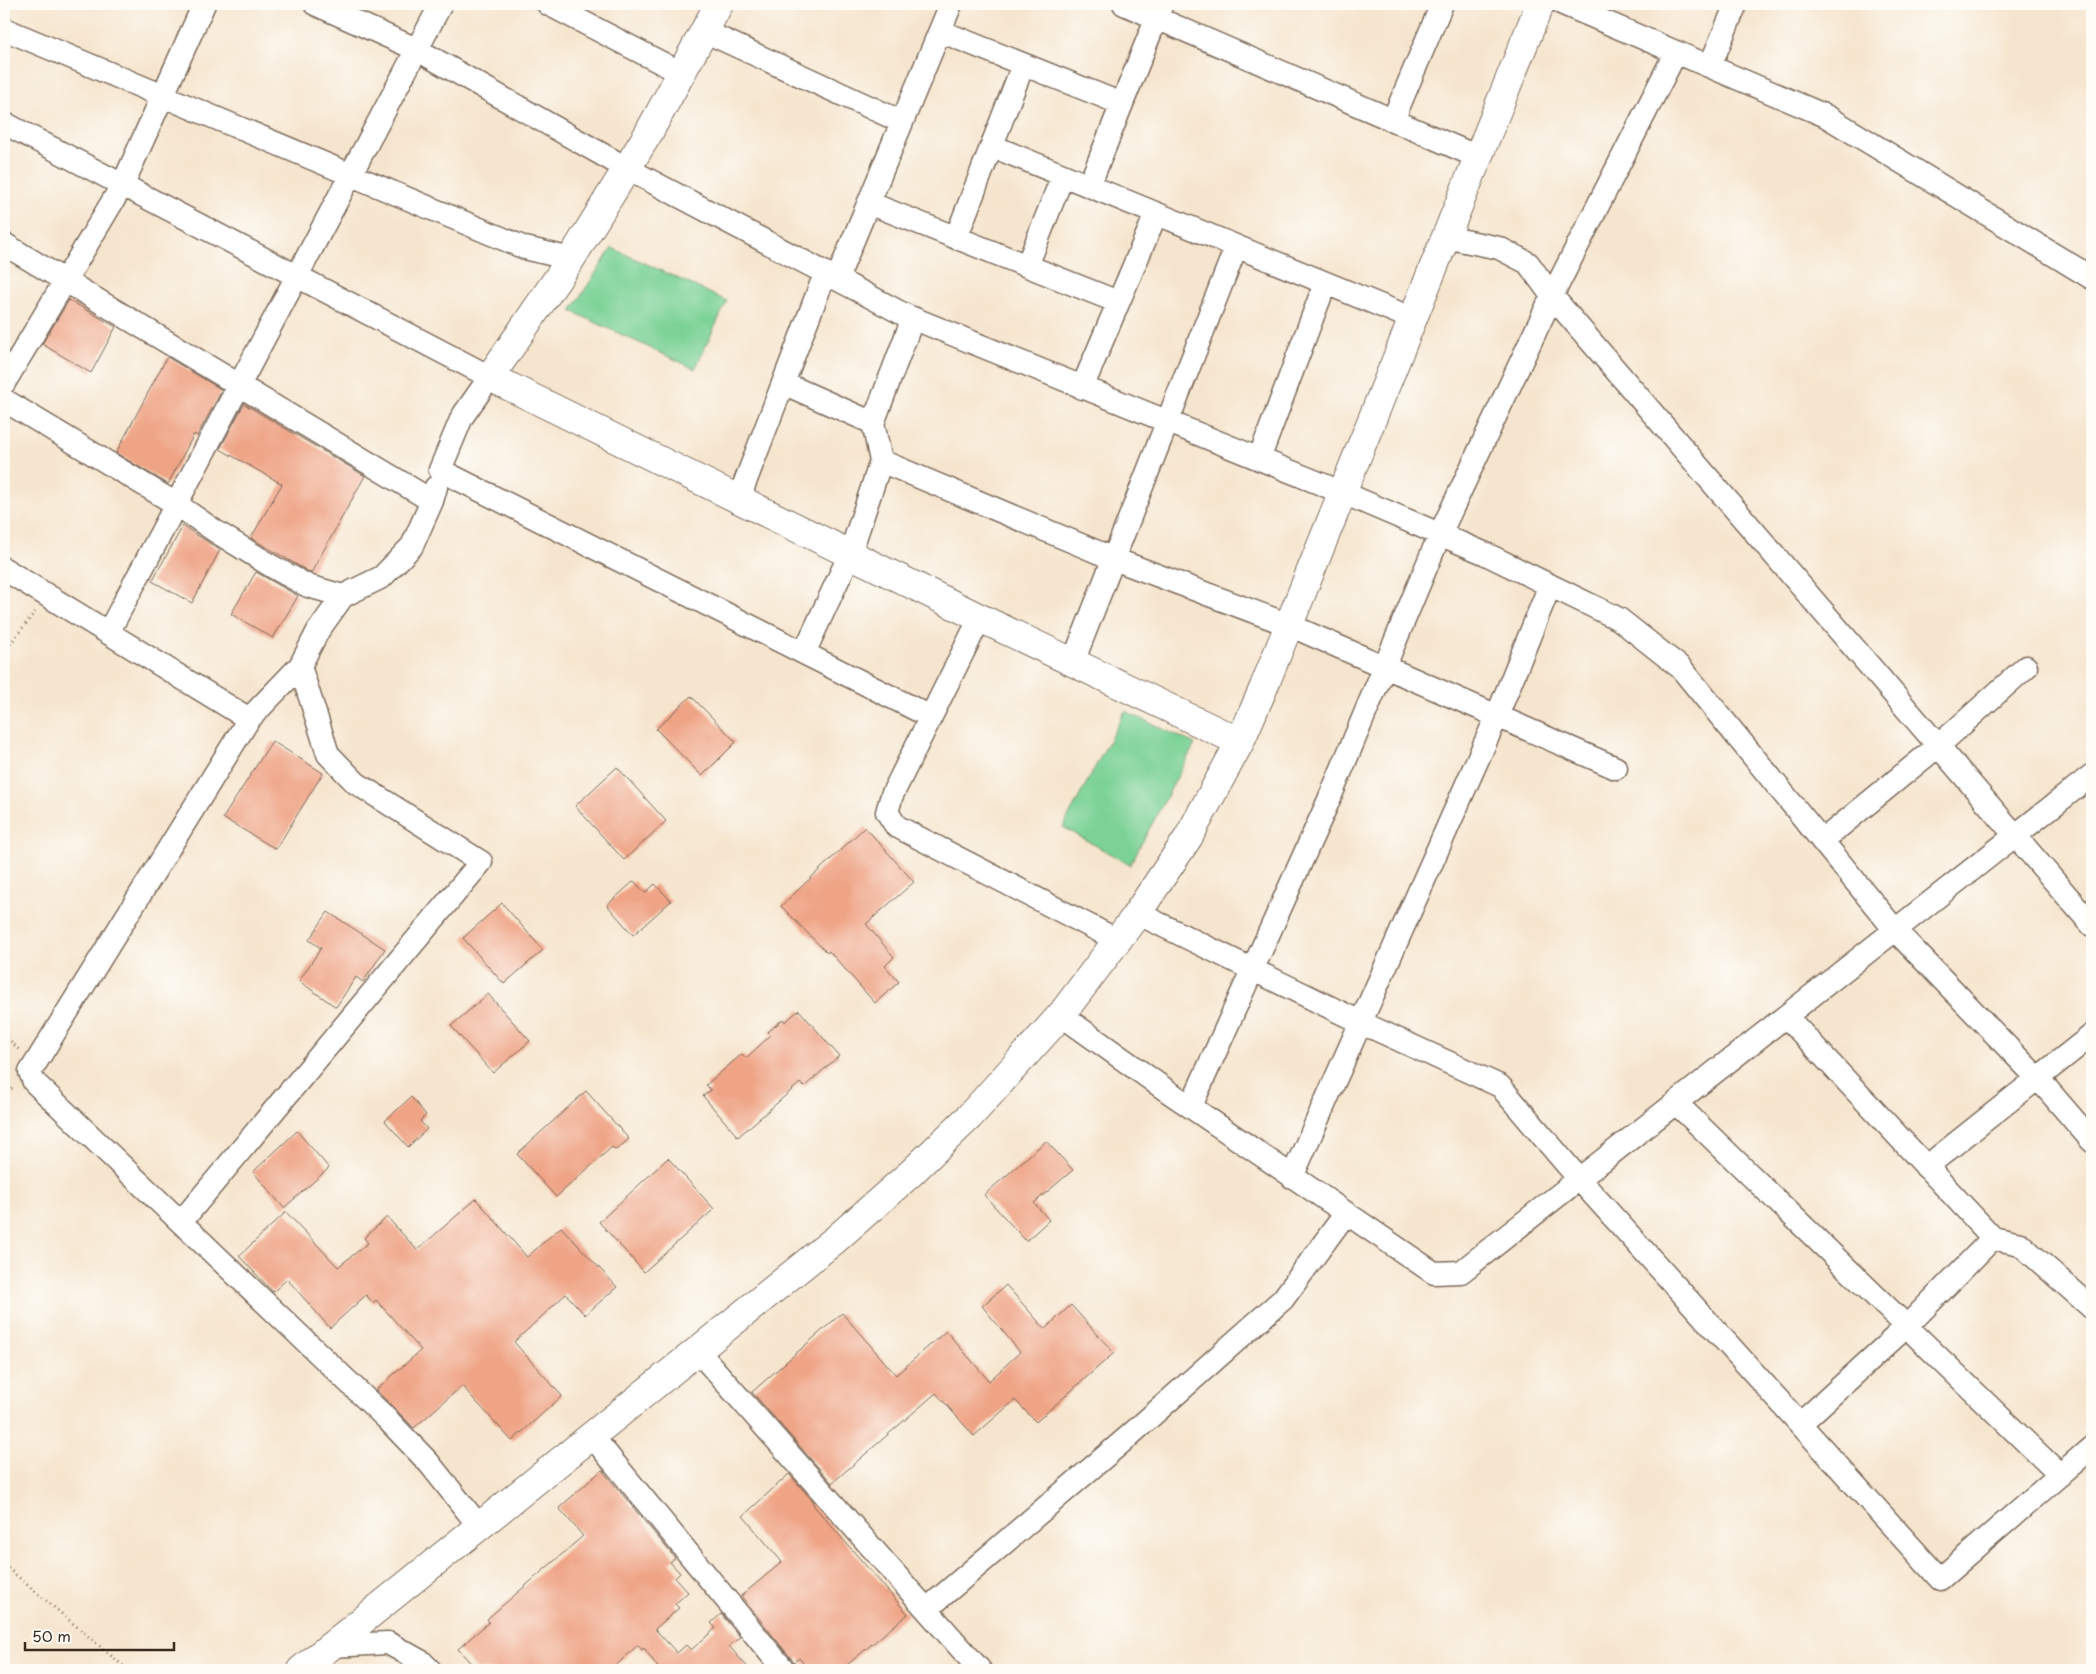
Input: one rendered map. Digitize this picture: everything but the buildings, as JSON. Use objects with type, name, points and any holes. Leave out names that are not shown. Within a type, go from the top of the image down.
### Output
[{"type":"street","points":[[4,383],[122,184],[204,4]]},
{"type":"street","points":[[315,4],[416,49],[626,168],[913,318],[1440,534],[1619,619],[1681,668],[1895,930],[2038,1079],[2092,1141]]},
{"type":"street","points":[[108,633],[441,4]]},
{"type":"street","points":[[548,4],[681,73]]},
{"type":"street","points":[[479,1526],[429,1463],[386,1418],[34,1082],[30,1072],[249,720],[300,666],[318,631],[343,596],[382,577],[412,546],[432,501],[440,470],[462,417],[571,259],[626,168],[719,4]]},
{"type":"street","points":[[739,498],[783,383],[831,276],[869,203],[951,4]]},
{"type":"street","points":[[1124,4],[1159,11],[1393,120],[1478,157]]},
{"type":"street","points":[[1393,120],[1442,4]]},
{"type":"street","points":[[301,1670],[836,1239],[911,1173],[969,1117],[1061,1015],[1117,940],[1188,838],[1240,742],[1540,4]]},
{"type":"street","points":[[1563,4],[1826,116],[2092,278]]},
{"type":"street","points":[[1710,66],[1736,4]]},
{"type":"street","points":[[1089,186],[1159,11]]},
{"type":"street","points":[[4,29],[525,248],[571,259]]},
{"type":"street","points":[[940,30],[1122,104]]},
{"type":"street","points":[[704,31],[902,122]]},
{"type":"street","points":[[1190,1106],[1328,802],[1440,534],[1552,296],[1676,52]]},
{"type":"street","points":[[956,238],[1024,64]]},
{"type":"street","points":[[4,122],[490,377],[980,618],[1240,742]]},
{"type":"street","points":[[992,146],[1411,318]]},
{"type":"street","points":[[1027,266],[1063,175]]},
{"type":"street","points":[[869,203],[1118,302]]},
{"type":"street","points":[[1082,388],[1156,214]]},
{"type":"street","points":[[1445,237],[1499,248],[1528,263],[1552,296],[2092,924]]},
{"type":"street","points":[[4,244],[432,501]]},
{"type":"street","points":[[1073,662],[1236,247]]},
{"type":"street","points":[[1259,459],[1325,284]]},
{"type":"street","points":[[804,653],[850,554],[880,461],[873,423],[913,318]]},
{"type":"street","points":[[783,383],[873,423]]},
{"type":"street","points":[[4,400],[176,504],[273,567],[308,586],[343,596]]},
{"type":"street","points":[[880,461],[1114,559],[1289,625],[1616,768]]},
{"type":"street","points":[[440,470],[931,717]]},
{"type":"street","points":[[4,569],[249,720]]},
{"type":"street","points":[[1292,1177],[1497,716],[1550,585]]},
{"type":"street","points":[[980,618],[892,795],[888,812],[896,826],[1117,940]]},
{"type":"street","points":[[181,1222],[481,862],[356,784],[328,754],[300,666]]},
{"type":"street","points":[[1822,841],[1938,746],[2026,667]]},
{"type":"street","points":[[1061,1015],[1292,1177],[1434,1273],[1461,1272],[2092,775]]},
{"type":"street","points":[[1137,913],[1253,968],[1362,1023],[1500,1086],[1579,1180],[1940,1579],[2092,1447]]},
{"type":"street","points":[[1786,1016],[1993,1238],[2020,1244],[2092,1308]]},
{"type":"street","points":[[1926,1167],[2092,1035]]},
{"type":"street","points":[[1676,1103],[2060,1474]]},
{"type":"street","points":[[927,1609],[1129,1436],[1283,1300],[1346,1213]]},
{"type":"street","points":[[1800,1424],[1906,1326],[1993,1238]]},
{"type":"street","points":[[697,1350],[980,1670]]},
{"type":"street","points":[[592,1436],[784,1670]]},
{"type":"street","points":[[331,1646],[388,1643],[422,1662],[430,1670]]},
{"type":"path","points":[[4,652],[48,596]]},
{"type":"path","points":[[4,1565],[128,1670]]},
{"type":"green space","points":[[612,248],[727,301],[695,369],[571,311]]},
{"type":"green space","points":[[1125,711],[1195,744],[1130,865],[1063,827]]}]
